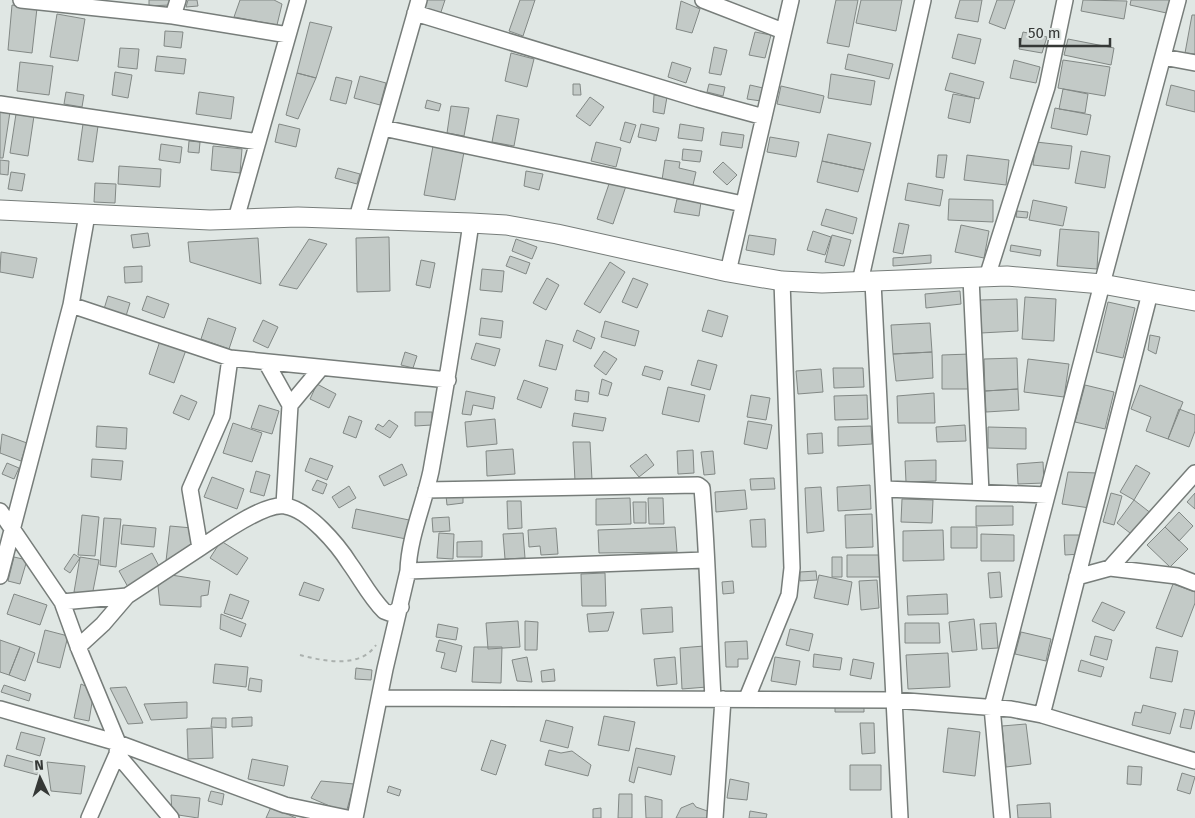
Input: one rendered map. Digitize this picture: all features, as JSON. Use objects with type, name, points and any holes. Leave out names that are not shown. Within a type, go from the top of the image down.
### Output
[{"type":"main road","points":[[0,210],[87,215],[236,219],[357,218],[506,225],[556,234],[728,272],[782,281],[822,283],[979,277],[1102,284],[1195,301]]},
{"type":"street","points":[[21,0],[173,16],[288,35]]},
{"type":"street","points":[[173,16],[178,0]]},
{"type":"street","points":[[236,219],[298,0]]},
{"type":"street","points":[[703,0],[784,31]]},
{"type":"street","points":[[728,272],[790,0]]},
{"type":"street","points":[[900,818],[884,489],[866,282],[923,0]]},
{"type":"street","points":[[981,492],[979,277],[1047,87],[1065,0]]},
{"type":"street","points":[[1002,818],[992,708],[1178,0]]},
{"type":"street","points":[[357,218],[417,6],[698,99],[764,117]]},
{"type":"street","points":[[1163,57],[1195,63]]},
{"type":"street","points":[[0,104],[258,142]]},
{"type":"street","points":[[383,128],[743,204]]},
{"type":"street","points":[[0,576],[71,305],[87,215]]},
{"type":"street","points":[[355,818],[385,669],[401,606],[408,571],[408,555],[426,490],[448,380],[471,223]]},
{"type":"street","points":[[747,698],[789,595],[792,568],[782,281]]},
{"type":"street","points":[[1042,715],[1150,293]]},
{"type":"street","points":[[71,305],[230,358],[448,380]]},
{"type":"street","points":[[200,548],[190,489],[222,416],[230,358]]},
{"type":"street","points":[[266,362],[290,405],[284,505]]},
{"type":"street","points":[[290,405],[321,368]]},
{"type":"street","points":[[1110,568],[1195,473]]},
{"type":"street","points":[[426,490],[694,483],[702,488],[705,560],[710,587],[718,698],[715,818]]},
{"type":"street","points":[[884,489],[1047,495]]},
{"type":"street","points":[[78,647],[103,624],[127,596],[241,521],[284,505],[300,510],[325,533],[349,561],[384,611],[392,614],[401,606]]},
{"type":"street","points":[[0,510],[12,525],[16,536],[62,602],[118,748],[171,818]]},
{"type":"street","points":[[408,571],[705,560]]},
{"type":"street","points":[[1077,577],[1110,568],[1177,576],[1195,583]]},
{"type":"street","points":[[62,602],[127,596]]},
{"type":"street","points":[[380,698],[894,700],[1010,709],[1042,715],[1195,761]]},
{"type":"street","points":[[0,709],[285,805],[347,818]]},
{"type":"street","points":[[89,818],[118,748]]},
{"type":"path","points":[[300,655],[330,661],[347,661],[363,656],[373,650],[378,643]]},
{"type":"building","points":[[149,0],[170,0],[170,5],[149,6]]},
{"type":"building","points":[[188,0],[197,0],[198,6],[186,7]]},
{"type":"building","points":[[240,0],[274,0],[282,4],[277,25],[234,17]]},
{"type":"building","points":[[427,0],[445,0],[440,15],[423,10]]},
{"type":"building","points":[[520,0],[535,0],[523,36],[509,31]]},
{"type":"building","points":[[836,0],[858,0],[849,47],[827,43]]},
{"type":"building","points":[[861,0],[902,0],[896,31],[856,23]]},
{"type":"building","points":[[960,0],[982,0],[978,22],[955,18]]},
{"type":"building","points":[[997,0],[1015,0],[1005,29],[989,23]]},
{"type":"building","points":[[1083,0],[1127,1],[1124,19],[1081,11]]},
{"type":"building","points":[[1131,0],[1174,0],[1171,14],[1130,5]]},
{"type":"building","points":[[681,1],[700,9],[692,33],[676,29]]},
{"type":"building","points":[[12,5],[37,8],[32,53],[8,50]]},
{"type":"building","points":[[57,14],[85,19],[78,61],[50,57]]},
{"type":"building","points":[[1192,15],[1195,15],[1195,54],[1185,53]]},
{"type":"building","points":[[310,22],[332,27],[316,78],[297,73]]},
{"type":"building","points":[[165,31],[183,32],[181,48],[164,46]]},
{"type":"building","points":[[755,32],[771,35],[765,58],[749,55]]},
{"type":"building","points":[[1023,32],[1047,37],[1042,53],[1019,49]]},
{"type":"building","points":[[958,34],[981,39],[975,64],[952,58]]},
{"type":"building","points":[[1068,39],[1114,48],[1111,65],[1064,55]]},
{"type":"building","points":[[714,47],[727,50],[721,75],[709,73]]},
{"type":"building","points":[[120,48],[139,49],[137,69],[118,67]]},
{"type":"building","points":[[511,53],[534,59],[527,87],[505,81]]},
{"type":"building","points":[[848,54],[893,64],[889,79],[845,69]]},
{"type":"building","points":[[157,56],[186,59],[184,74],[155,71]]},
{"type":"building","points":[[1014,60],[1040,67],[1036,83],[1010,78]]},
{"type":"building","points":[[1063,60],[1110,67],[1105,96],[1058,88]]},
{"type":"building","points":[[20,62],[53,66],[49,95],[17,91]]},
{"type":"building","points":[[672,62],[691,68],[686,83],[668,77]]},
{"type":"building","points":[[115,72],[132,75],[128,98],[112,95]]},
{"type":"building","points":[[297,73],[316,78],[298,119],[286,115]]},
{"type":"building","points":[[950,73],[984,82],[979,99],[945,90]]},
{"type":"building","points":[[831,74],[875,81],[871,105],[828,98]]},
{"type":"building","points":[[360,76],[386,83],[380,105],[354,98]]},
{"type":"building","points":[[336,77],[352,81],[346,104],[330,100]]},
{"type":"building","points":[[573,84],[580,84],[581,95],[573,95]]},
{"type":"building","points":[[709,84],[725,87],[723,96],[707,92]]},
{"type":"building","points":[[750,85],[763,88],[761,101],[747,99]]},
{"type":"building","points":[[1171,85],[1195,91],[1195,112],[1166,105]]},
{"type":"building","points":[[781,86],[824,96],[820,113],[777,104]]},
{"type":"building","points":[[1063,89],[1088,94],[1085,113],[1059,109]]},
{"type":"building","points":[[66,92],[84,95],[82,107],[64,104]]},
{"type":"building","points":[[199,92],[234,97],[231,119],[196,114]]},
{"type":"building","points":[[953,94],[975,98],[970,123],[948,118]]},
{"type":"building","points":[[654,95],[667,97],[664,114],[653,112]]},
{"type":"building","points":[[590,97],[604,107],[590,126],[576,116]]},
{"type":"building","points":[[427,100],[441,104],[439,111],[425,108]]},
{"type":"building","points":[[451,106],[469,108],[464,136],[447,133]]},
{"type":"building","points":[[1055,108],[1091,115],[1087,135],[1051,128]]},
{"type":"building","points":[[0,111],[10,112],[3,158],[0,158]]},
{"type":"building","points":[[16,114],[34,116],[28,156],[10,153]]},
{"type":"building","points":[[497,115],[519,119],[514,146],[492,142]]},
{"type":"building","points":[[625,122],[636,125],[630,143],[620,140]]},
{"type":"building","points":[[83,124],[98,126],[93,162],[78,160]]},
{"type":"building","points":[[279,124],[300,129],[296,147],[275,142]]},
{"type":"building","points":[[641,124],[659,128],[656,141],[638,137]]},
{"type":"building","points":[[680,124],[704,128],[702,141],[678,138]]},
{"type":"building","points":[[722,132],[744,135],[742,148],[720,145]]},
{"type":"building","points":[[828,134],[871,143],[864,170],[822,161]]},
{"type":"building","points":[[770,137],[799,142],[796,157],[767,152]]},
{"type":"building","points":[[189,141],[200,142],[199,153],[188,152]]},
{"type":"building","points":[[596,142],[621,148],[616,167],[591,161]]},
{"type":"building","points":[[1036,142],[1072,146],[1069,169],[1033,165]]},
{"type":"building","points":[[161,144],[182,147],[180,163],[159,160]]},
{"type":"building","points":[[213,146],[242,149],[240,173],[211,170]]},
{"type":"building","points":[[433,146],[464,152],[455,200],[424,195]]},
{"type":"building","points":[[683,149],[702,151],[700,162],[682,160]]},
{"type":"building","points":[[1081,151],[1110,156],[1105,188],[1075,183]]},
{"type":"building","points":[[938,155],[947,155],[944,178],[936,177]]},
{"type":"building","points":[[967,155],[1009,160],[1006,185],[964,180]]},
{"type":"building","points":[[0,160],[9,161],[8,175],[0,174]]},
{"type":"building","points":[[665,160],[680,162],[679,168],[696,172],[693,185],[662,180]]},
{"type":"building","points":[[822,161],[864,170],[858,192],[817,182]]},
{"type":"building","points":[[723,162],[737,175],[727,185],[713,172]]},
{"type":"building","points":[[119,166],[161,169],[160,187],[118,184]]},
{"type":"building","points":[[338,168],[360,174],[357,184],[335,178]]},
{"type":"building","points":[[526,171],[543,174],[539,190],[524,186]]},
{"type":"building","points":[[11,172],[25,174],[22,191],[8,189]]},
{"type":"building","points":[[610,181],[626,186],[613,224],[597,219]]},
{"type":"building","points":[[95,183],[116,184],[115,203],[94,202]]},
{"type":"building","points":[[908,183],[943,190],[940,206],[905,200]]},
{"type":"building","points":[[677,199],[701,202],[699,216],[674,212]]},
{"type":"building","points":[[949,199],[993,200],[993,222],[948,220]]},
{"type":"building","points":[[1033,200],[1067,207],[1063,226],[1029,220]]},
{"type":"building","points":[[826,209],[857,218],[853,234],[821,225]]},
{"type":"building","points":[[1017,211],[1028,212],[1027,218],[1016,217]]},
{"type":"building","points":[[899,223],[909,225],[903,254],[893,252]]},
{"type":"building","points":[[961,225],[989,231],[984,258],[955,252]]},
{"type":"building","points":[[1060,229],[1099,232],[1097,269],[1057,266]]},
{"type":"building","points":[[813,231],[831,237],[825,255],[807,250]]},
{"type":"building","points":[[148,233],[150,246],[133,248],[131,235]]},
{"type":"building","points":[[749,235],[776,239],[774,255],[746,250]]},
{"type":"building","points":[[832,235],[851,240],[844,266],[825,262]]},
{"type":"building","points":[[389,237],[390,291],[357,292],[356,238]]},
{"type":"building","points":[[258,238],[261,284],[190,262],[188,242]]},
{"type":"building","points":[[309,239],[327,244],[297,289],[279,285]]},
{"type":"building","points":[[516,239],[537,247],[532,259],[512,251]]},
{"type":"building","points":[[1011,245],[1041,250],[1040,256],[1010,251]]},
{"type":"building","points":[[1,252],[37,258],[33,278],[0,272]]},
{"type":"building","points":[[931,255],[931,263],[893,266],[893,258]]},
{"type":"building","points":[[510,256],[530,263],[526,274],[506,266]]},
{"type":"building","points":[[421,260],[435,263],[430,288],[416,285]]},
{"type":"building","points":[[610,262],[625,272],[600,313],[584,304]]},
{"type":"building","points":[[142,266],[142,282],[125,283],[124,267]]},
{"type":"building","points":[[482,269],[504,271],[502,292],[480,290]]},
{"type":"building","points":[[547,278],[559,285],[546,310],[533,303]]},
{"type":"building","points":[[633,278],[648,284],[637,308],[622,302]]},
{"type":"building","points":[[960,291],[961,304],[926,308],[925,294]]},
{"type":"building","points":[[108,296],[130,303],[126,316],[104,309]]},
{"type":"building","points":[[147,296],[169,304],[164,318],[142,310]]},
{"type":"building","points":[[1025,297],[1056,299],[1054,341],[1022,339]]},
{"type":"building","points":[[1017,299],[1018,331],[981,333],[980,300]]},
{"type":"building","points":[[1108,302],[1135,308],[1123,358],[1096,352]]},
{"type":"building","points":[[708,310],[728,316],[722,337],[702,331]]},
{"type":"building","points":[[208,318],[236,328],[229,349],[201,339]]},
{"type":"building","points":[[481,318],[503,321],[501,338],[479,335]]},
{"type":"building","points":[[263,320],[278,327],[268,348],[253,341]]},
{"type":"building","points":[[605,321],[639,331],[635,346],[601,337]]},
{"type":"building","points":[[930,323],[932,352],[893,354],[891,325]]},
{"type":"building","points":[[577,330],[595,338],[591,349],[573,341]]},
{"type":"building","points":[[1150,335],[1160,337],[1156,354],[1148,350]]},
{"type":"building","points":[[546,340],[563,345],[556,370],[539,366]]},
{"type":"building","points":[[160,341],[186,350],[174,383],[149,374]]},
{"type":"building","points":[[476,343],[500,349],[495,366],[471,359]]},
{"type":"building","points":[[604,351],[617,359],[606,375],[594,366]]},
{"type":"building","points":[[405,352],[417,356],[413,368],[401,365]]},
{"type":"building","points":[[932,352],[933,378],[896,381],[893,354]]},
{"type":"building","points":[[970,354],[970,389],[942,389],[942,355]]},
{"type":"building","points":[[1017,358],[1018,389],[985,391],[984,359]]},
{"type":"building","points":[[1028,359],[1069,364],[1064,397],[1024,392]]},
{"type":"building","points":[[698,360],[717,365],[710,390],[691,385]]},
{"type":"building","points":[[645,366],[663,371],[660,380],[642,375]]},
{"type":"building","points":[[833,368],[863,368],[864,387],[834,388]]},
{"type":"building","points":[[821,369],[823,392],[798,394],[796,371]]},
{"type":"building","points":[[602,379],[612,383],[608,396],[599,394]]},
{"type":"building","points":[[524,380],[548,388],[541,408],[517,399]]},
{"type":"building","points":[[317,384],[336,394],[329,408],[310,399]]},
{"type":"building","points":[[1085,385],[1114,392],[1105,429],[1075,422]]},
{"type":"building","points":[[1140,385],[1183,402],[1168,439],[1146,431],[1151,417],[1131,409]]},
{"type":"building","points":[[668,387],[705,395],[699,422],[662,414]]},
{"type":"building","points":[[1018,389],[1019,410],[986,412],[985,391]]},
{"type":"building","points":[[576,390],[589,392],[588,402],[575,400]]},
{"type":"building","points":[[466,391],[495,397],[493,409],[473,405],[471,415],[462,414]]},
{"type":"building","points":[[934,393],[935,423],[898,423],[897,396]]},
{"type":"building","points":[[181,395],[197,402],[189,420],[173,413]]},
{"type":"building","points":[[751,395],[770,398],[766,420],[747,417]]},
{"type":"building","points":[[867,395],[868,419],[835,420],[834,396]]},
{"type":"building","points":[[259,405],[279,411],[272,434],[251,428]]},
{"type":"building","points":[[1179,409],[1195,415],[1195,431],[1189,447],[1168,439]]},
{"type":"building","points":[[415,412],[432,412],[432,425],[415,426]]},
{"type":"building","points":[[574,413],[606,418],[603,431],[572,426]]},
{"type":"building","points":[[349,416],[362,421],[356,438],[343,433]]},
{"type":"building","points":[[495,419],[497,444],[467,447],[465,422]]},
{"type":"building","points":[[389,420],[398,426],[390,438],[375,429],[378,424],[383,427]]},
{"type":"building","points":[[748,421],[772,425],[767,449],[744,444]]},
{"type":"building","points":[[233,423],[262,433],[252,462],[223,453]]},
{"type":"building","points":[[965,425],[966,441],[937,442],[936,427]]},
{"type":"building","points":[[97,426],[127,428],[126,449],[96,447]]},
{"type":"building","points":[[871,426],[872,444],[838,446],[838,427]]},
{"type":"building","points":[[988,427],[1026,428],[1026,449],[988,448]]},
{"type":"building","points":[[822,433],[823,453],[808,454],[807,434]]},
{"type":"building","points":[[2,434],[27,443],[21,461],[0,453]]},
{"type":"building","points":[[573,442],[590,442],[592,480],[575,481]]},
{"type":"building","points":[[513,449],[515,474],[487,476],[486,451]]},
{"type":"building","points":[[693,450],[694,473],[678,474],[677,451]]},
{"type":"building","points":[[713,451],[715,474],[704,475],[701,452]]},
{"type":"building","points":[[646,454],[654,465],[639,477],[630,466]]},
{"type":"building","points":[[310,458],[333,466],[327,480],[305,471]]},
{"type":"building","points":[[92,459],[123,461],[121,480],[91,477]]},
{"type":"building","points":[[936,460],[936,481],[906,482],[905,461]]},
{"type":"building","points":[[1043,462],[1044,483],[1018,484],[1017,464]]},
{"type":"building","points":[[7,463],[19,468],[14,479],[2,474]]},
{"type":"building","points":[[402,464],[407,475],[384,486],[379,476]]},
{"type":"building","points":[[1136,465],[1150,473],[1134,500],[1120,492]]},
{"type":"building","points":[[256,471],[270,475],[264,496],[250,492]]},
{"type":"building","points":[[1068,472],[1098,473],[1090,508],[1062,504]]},
{"type":"building","points":[[212,477],[244,489],[237,509],[204,497]]},
{"type":"building","points":[[774,478],[775,489],[751,490],[750,479]]},
{"type":"building","points":[[317,480],[327,484],[323,494],[312,490]]},
{"type":"building","points":[[870,485],[871,509],[838,511],[837,487]]},
{"type":"building","points":[[349,486],[356,498],[339,508],[332,497]]},
{"type":"building","points":[[821,487],[824,531],[807,533],[805,488]]},
{"type":"building","points":[[745,490],[747,509],[716,512],[715,492]]},
{"type":"building","points":[[1111,493],[1122,496],[1114,525],[1103,522]]},
{"type":"building","points":[[1195,493],[1195,509],[1187,502]]},
{"type":"building","points":[[463,494],[463,503],[447,505],[446,496]]},
{"type":"building","points":[[630,498],[631,524],[596,525],[596,499]]},
{"type":"building","points":[[648,498],[663,498],[664,524],[649,524]]},
{"type":"building","points":[[902,499],[933,500],[932,523],[901,522]]},
{"type":"building","points":[[1134,500],[1152,514],[1134,536],[1117,523]]},
{"type":"building","points":[[507,501],[521,501],[522,528],[508,529]]},
{"type":"building","points":[[633,502],[646,502],[646,523],[634,523]]},
{"type":"building","points":[[976,506],[1013,506],[1013,525],[976,526]]},
{"type":"building","points":[[356,509],[409,520],[406,539],[352,528]]},
{"type":"building","points":[[1179,512],[1193,526],[1179,541],[1165,527]]},
{"type":"building","points":[[872,514],[873,547],[846,548],[845,515]]},
{"type":"building","points":[[82,515],[99,517],[95,556],[78,555]]},
{"type":"building","points":[[449,517],[450,531],[433,532],[432,518]]},
{"type":"building","points":[[104,518],[121,519],[116,567],[100,565]]},
{"type":"building","points":[[765,519],[766,547],[752,547],[750,520]]},
{"type":"building","points":[[123,525],[156,528],[154,547],[121,544]]},
{"type":"building","points":[[170,526],[192,528],[194,547],[166,561]]},
{"type":"building","points":[[675,527],[677,552],[599,553],[598,530]]},
{"type":"building","points":[[951,527],[977,527],[977,548],[951,548]]},
{"type":"building","points":[[1165,527],[1188,549],[1170,567],[1147,545]]},
{"type":"building","points":[[556,528],[558,554],[541,555],[540,546],[529,547],[528,530]]},
{"type":"building","points":[[943,530],[944,560],[903,561],[903,531]]},
{"type":"building","points":[[439,533],[454,534],[453,559],[437,558]]},
{"type":"building","points":[[523,533],[525,558],[505,559],[503,534]]},
{"type":"building","points":[[981,534],[1014,535],[1014,561],[981,561]]},
{"type":"building","points":[[1064,535],[1081,535],[1081,554],[1065,555]]},
{"type":"building","points":[[221,541],[248,558],[237,575],[210,558]]},
{"type":"building","points":[[482,541],[482,557],[457,557],[457,542]]},
{"type":"building","points":[[152,553],[161,570],[128,587],[119,571]]},
{"type":"building","points":[[74,554],[80,558],[70,573],[64,569]]},
{"type":"building","points":[[847,555],[881,555],[881,577],[847,577]]},
{"type":"building","points":[[14,557],[27,560],[20,584],[8,581]]},
{"type":"building","points":[[80,557],[99,560],[92,596],[74,592]]},
{"type":"building","points":[[832,557],[842,557],[842,577],[832,577]]},
{"type":"building","points":[[816,571],[817,580],[800,581],[800,572]]},
{"type":"building","points":[[1000,572],[1002,597],[990,598],[988,573]]},
{"type":"building","points":[[605,573],[606,606],[582,606],[581,574]]},
{"type":"building","points":[[171,575],[210,581],[208,595],[201,596],[201,607],[160,605],[158,586]]},
{"type":"building","points":[[819,575],[852,582],[848,605],[814,598]]},
{"type":"building","points":[[877,580],[879,608],[861,610],[859,581]]},
{"type":"building","points":[[733,581],[734,593],[723,594],[722,582]]},
{"type":"building","points":[[304,582],[324,589],[319,601],[299,595]]},
{"type":"building","points":[[1173,584],[1195,592],[1195,603],[1182,637],[1156,628]]},
{"type":"building","points":[[14,594],[47,605],[40,625],[7,614]]},
{"type":"building","points":[[230,594],[249,601],[242,619],[224,613]]},
{"type":"building","points":[[947,594],[948,614],[908,615],[907,596]]},
{"type":"building","points":[[1102,602],[1125,612],[1114,631],[1092,621]]},
{"type":"building","points":[[672,607],[673,632],[643,634],[641,609]]},
{"type":"building","points":[[614,612],[608,631],[589,632],[587,614]]},
{"type":"building","points":[[221,614],[246,624],[241,637],[220,629]]},
{"type":"building","points":[[974,619],[977,650],[952,652],[949,622]]},
{"type":"building","points":[[518,621],[520,647],[488,649],[486,623]]},
{"type":"building","points":[[525,621],[538,622],[537,650],[525,650]]},
{"type":"building","points":[[905,623],[939,623],[940,643],[905,643]]},
{"type":"building","points":[[996,623],[998,648],[982,649],[980,624]]},
{"type":"building","points":[[438,624],[458,628],[456,640],[436,637]]},
{"type":"building","points":[[790,629],[813,634],[809,651],[786,645]]},
{"type":"building","points":[[45,630],[68,636],[60,668],[37,662]]},
{"type":"building","points":[[1021,632],[1051,639],[1046,661],[1015,654]]},
{"type":"building","points":[[1095,636],[1112,640],[1107,660],[1090,655]]},
{"type":"building","points":[[0,640],[20,647],[9,675],[0,672]]},
{"type":"building","points":[[439,640],[462,646],[456,672],[441,668],[445,653],[436,651]]},
{"type":"building","points":[[747,641],[748,659],[738,659],[738,667],[726,667],[725,642]]},
{"type":"building","points":[[704,646],[707,687],[682,689],[680,648]]},
{"type":"building","points":[[20,647],[35,653],[25,681],[9,675]]},
{"type":"building","points":[[474,647],[502,647],[501,683],[472,682]]},
{"type":"building","points":[[1156,647],[1178,651],[1172,682],[1150,678]]},
{"type":"building","points":[[948,653],[950,687],[908,689],[906,655]]},
{"type":"building","points":[[814,654],[842,658],[840,670],[813,667]]},
{"type":"building","points":[[527,657],[532,682],[517,681],[512,660]]},
{"type":"building","points":[[675,657],[677,684],[657,686],[654,659]]},
{"type":"building","points":[[775,657],[800,661],[796,685],[771,681]]},
{"type":"building","points":[[853,659],[874,663],[871,679],[850,675]]},
{"type":"building","points":[[1081,660],[1104,667],[1101,677],[1078,671]]},
{"type":"building","points":[[215,664],[248,667],[246,687],[213,683]]},
{"type":"building","points":[[356,668],[372,670],[371,680],[355,679]]},
{"type":"building","points":[[554,669],[555,681],[542,682],[541,671]]},
{"type":"building","points":[[250,678],[262,680],[261,692],[248,690]]},
{"type":"building","points":[[81,684],[94,690],[89,721],[74,718]]},
{"type":"building","points":[[4,685],[31,694],[29,701],[1,692]]},
{"type":"building","points":[[126,687],[143,723],[128,724],[110,688]]},
{"type":"building","points":[[187,702],[187,718],[151,720],[144,704]]},
{"type":"building","points":[[1143,705],[1176,713],[1170,734],[1132,725],[1135,712],[1141,713]]},
{"type":"building","points":[[835,706],[864,706],[864,712],[835,712]]},
{"type":"building","points":[[1184,709],[1195,711],[1191,729],[1180,727]]},
{"type":"building","points":[[604,716],[635,722],[629,751],[598,745]]},
{"type":"building","points":[[252,717],[252,726],[232,727],[232,718]]},
{"type":"building","points":[[212,718],[226,718],[226,728],[211,727]]},
{"type":"building","points":[[546,720],[573,727],[568,748],[540,741]]},
{"type":"building","points":[[860,723],[874,723],[875,753],[862,754]]},
{"type":"building","points":[[1026,724],[1031,764],[1006,767],[1002,726]]},
{"type":"building","points":[[212,728],[213,758],[188,759],[187,729]]},
{"type":"building","points":[[948,728],[980,732],[975,776],[943,772]]},
{"type":"building","points":[[21,732],[45,738],[40,756],[16,749]]},
{"type":"building","points":[[491,740],[506,745],[496,775],[481,770]]},
{"type":"building","points":[[636,748],[675,756],[671,775],[638,767],[634,783],[629,781]]},
{"type":"building","points":[[549,750],[561,753],[572,751],[591,765],[588,776],[545,765]]},
{"type":"building","points":[[7,755],[40,764],[38,775],[4,766]]},
{"type":"building","points":[[252,759],[288,766],[284,786],[248,779]]},
{"type":"building","points":[[47,762],[85,766],[81,794],[51,791]]},
{"type":"building","points":[[850,765],[881,765],[881,790],[850,790]]},
{"type":"building","points":[[1128,766],[1142,767],[1141,785],[1127,784]]},
{"type":"building","points":[[1182,773],[1195,777],[1190,794],[1177,790]]},
{"type":"building","points":[[730,779],[749,783],[747,800],[727,798]]},
{"type":"building","points":[[321,781],[354,784],[346,813],[311,798]]},
{"type":"building","points":[[389,786],[401,790],[399,796],[387,792]]},
{"type":"building","points":[[211,791],[224,794],[222,805],[208,801]]},
{"type":"building","points":[[619,794],[632,794],[632,818],[618,818]]},
{"type":"building","points":[[171,795],[200,798],[198,818],[172,814]]},
{"type":"building","points":[[645,796],[662,800],[662,818],[646,818]]},
{"type":"building","points":[[693,803],[696,807],[713,813],[710,818],[676,818],[681,808]]},
{"type":"building","points":[[1050,803],[1051,818],[1018,818],[1017,805]]},
{"type":"building","points":[[271,807],[296,818],[266,818]]},
{"type":"building","points":[[601,808],[601,818],[593,818],[593,809]]},
{"type":"building","points":[[750,811],[767,814],[766,818],[749,818]]}]
